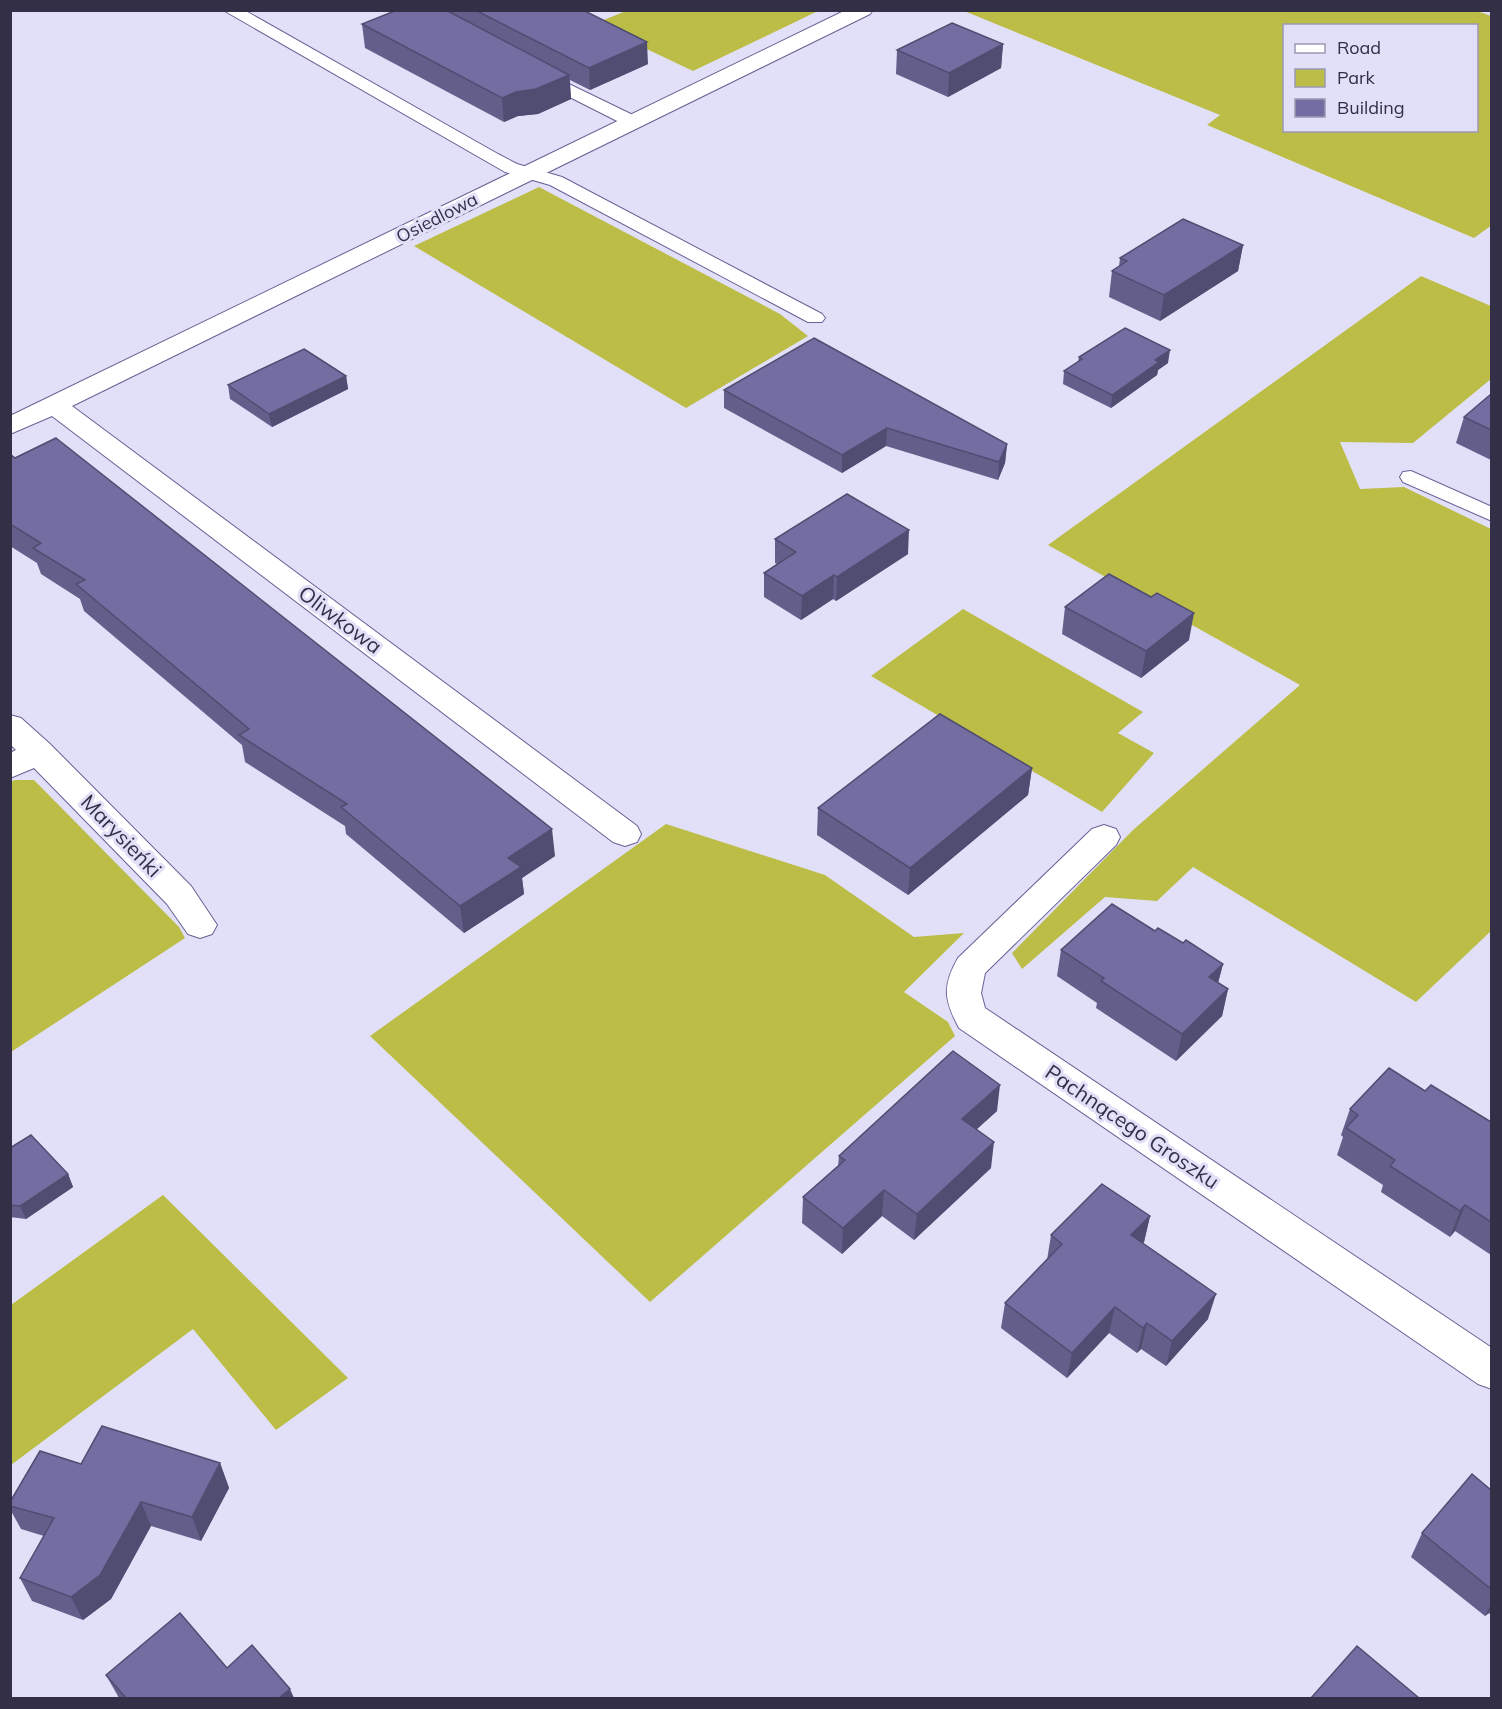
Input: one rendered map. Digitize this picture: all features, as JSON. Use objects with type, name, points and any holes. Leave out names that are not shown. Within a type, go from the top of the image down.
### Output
[{"type":"street","name":"Osiedlowa","points":[[10,426],[863,10]]},
{"type":"street","name":"Oliwkowa","points":[[54,405],[625,834]]},
{"type":"street","name":"Marysieńki","points":[[10,725],[179,895],[200,924]]},
{"type":"street","points":[[10,768],[39,752]]},
{"type":"street","name":"Pachnącego Groszku","points":[[1104,837],[970,967],[963,990],[963,1003],[972,1018],[1491,1371]]},
{"type":"lane","points":[[231,10],[492,158],[528,173],[556,181],[815,318]]},
{"type":"lane","points":[[527,68],[633,122]]},
{"type":"lane","points":[[1411,477],[1491,515]]},
{"type":"green space","points":[[626,11],[818,11],[693,71],[594,24]]},
{"type":"green space","points":[[964,11],[1477,11],[1491,16],[1492,225],[1474,238],[1207,125],[1220,115]]},
{"type":"green space","points":[[539,187],[780,314],[808,336],[686,408],[414,246]]},
{"type":"green space","points":[[1421,276],[1491,306],[1491,379],[1413,443],[1340,442],[1360,489],[1404,487],[1491,529],[1491,931],[1416,1002],[1193,867],[1157,901],[1105,897],[1022,969],[1012,953],[1133,830],[1300,685],[1048,545]]},
{"type":"green space","points":[[963,609],[1143,712],[1118,733],[1154,753],[1102,812],[871,676]]},
{"type":"green space","points":[[34,780],[179,927],[185,938],[11,1052],[10,782]]},
{"type":"green space","points":[[666,824],[825,875],[914,937],[964,933],[904,992],[948,1022],[955,1036],[650,1302],[370,1036]]},
{"type":"green space","points":[[163,1195],[348,1378],[276,1430],[193,1329],[11,1465],[11,1305]]},
{"type":"building","points":[[397,10],[446,10],[569,75],[536,89],[516,92],[502,98],[362,24]]},
{"type":"building","points":[[475,10],[583,10],[647,42],[589,68]]},
{"type":"building","points":[[952,23],[1003,44],[949,73],[897,50]]},
{"type":"building","points":[[1183,219],[1243,245],[1164,295],[1112,271],[1127,261],[1120,258]]},
{"type":"building","points":[[1125,328],[1170,350],[1155,360],[1159,362],[1112,395],[1064,371],[1082,359],[1079,357]]},
{"type":"building","points":[[814,338],[1007,444],[999,462],[887,428],[842,455],[724,390]]},
{"type":"building","points":[[304,349],[346,376],[269,414],[228,385]]},
{"type":"building","points":[[1491,394],[1491,430],[1464,417]]},
{"type":"building","points":[[56,438],[552,829],[508,858],[521,867],[460,906],[341,807],[347,804],[239,735],[249,729],[76,584],[85,580],[33,548],[41,543],[10,524],[10,454],[15,458]]},
{"type":"building","points":[[847,494],[909,530],[837,577],[834,575],[802,596],[764,573],[796,552],[775,539]]},
{"type":"building","points":[[1109,574],[1151,597],[1157,593],[1194,613],[1146,651],[1065,607]]},
{"type":"building","points":[[940,714],[1032,768],[910,868],[818,808]]},
{"type":"building","points":[[1112,904],[1155,931],[1158,928],[1183,943],[1186,940],[1223,964],[1209,977],[1228,989],[1182,1034],[1101,981],[1104,978],[1061,950]]},
{"type":"building","points":[[953,1051],[1000,1085],[962,1119],[994,1142],[917,1214],[884,1190],[843,1228],[803,1197],[845,1160],[839,1156]]},
{"type":"building","points":[[1389,1068],[1425,1091],[1431,1085],[1491,1122],[1491,1222],[1465,1205],[1460,1211],[1390,1166],[1395,1160],[1346,1128],[1358,1115],[1350,1109]]},
{"type":"building","points":[[31,1135],[68,1174],[20,1206],[10,1205],[10,1148]]},
{"type":"building","points":[[1102,1184],[1150,1216],[1131,1235],[1216,1294],[1172,1341],[1147,1323],[1143,1328],[1115,1307],[1072,1353],[1005,1303],[1062,1244],[1051,1235]]},
{"type":"building","points":[[102,1426],[220,1463],[192,1517],[141,1502],[100,1575],[71,1597],[20,1578],[54,1518],[10,1506],[10,1502],[40,1451],[81,1464]]},
{"type":"building","points":[[1472,1474],[1491,1490],[1491,1589],[1422,1533]]},
{"type":"building","points":[[180,1613],[227,1668],[252,1645],[290,1689],[279,1698],[126,1698],[106,1675]]},
{"type":"building","points":[[1357,1646],[1419,1698],[1311,1698]]}]
